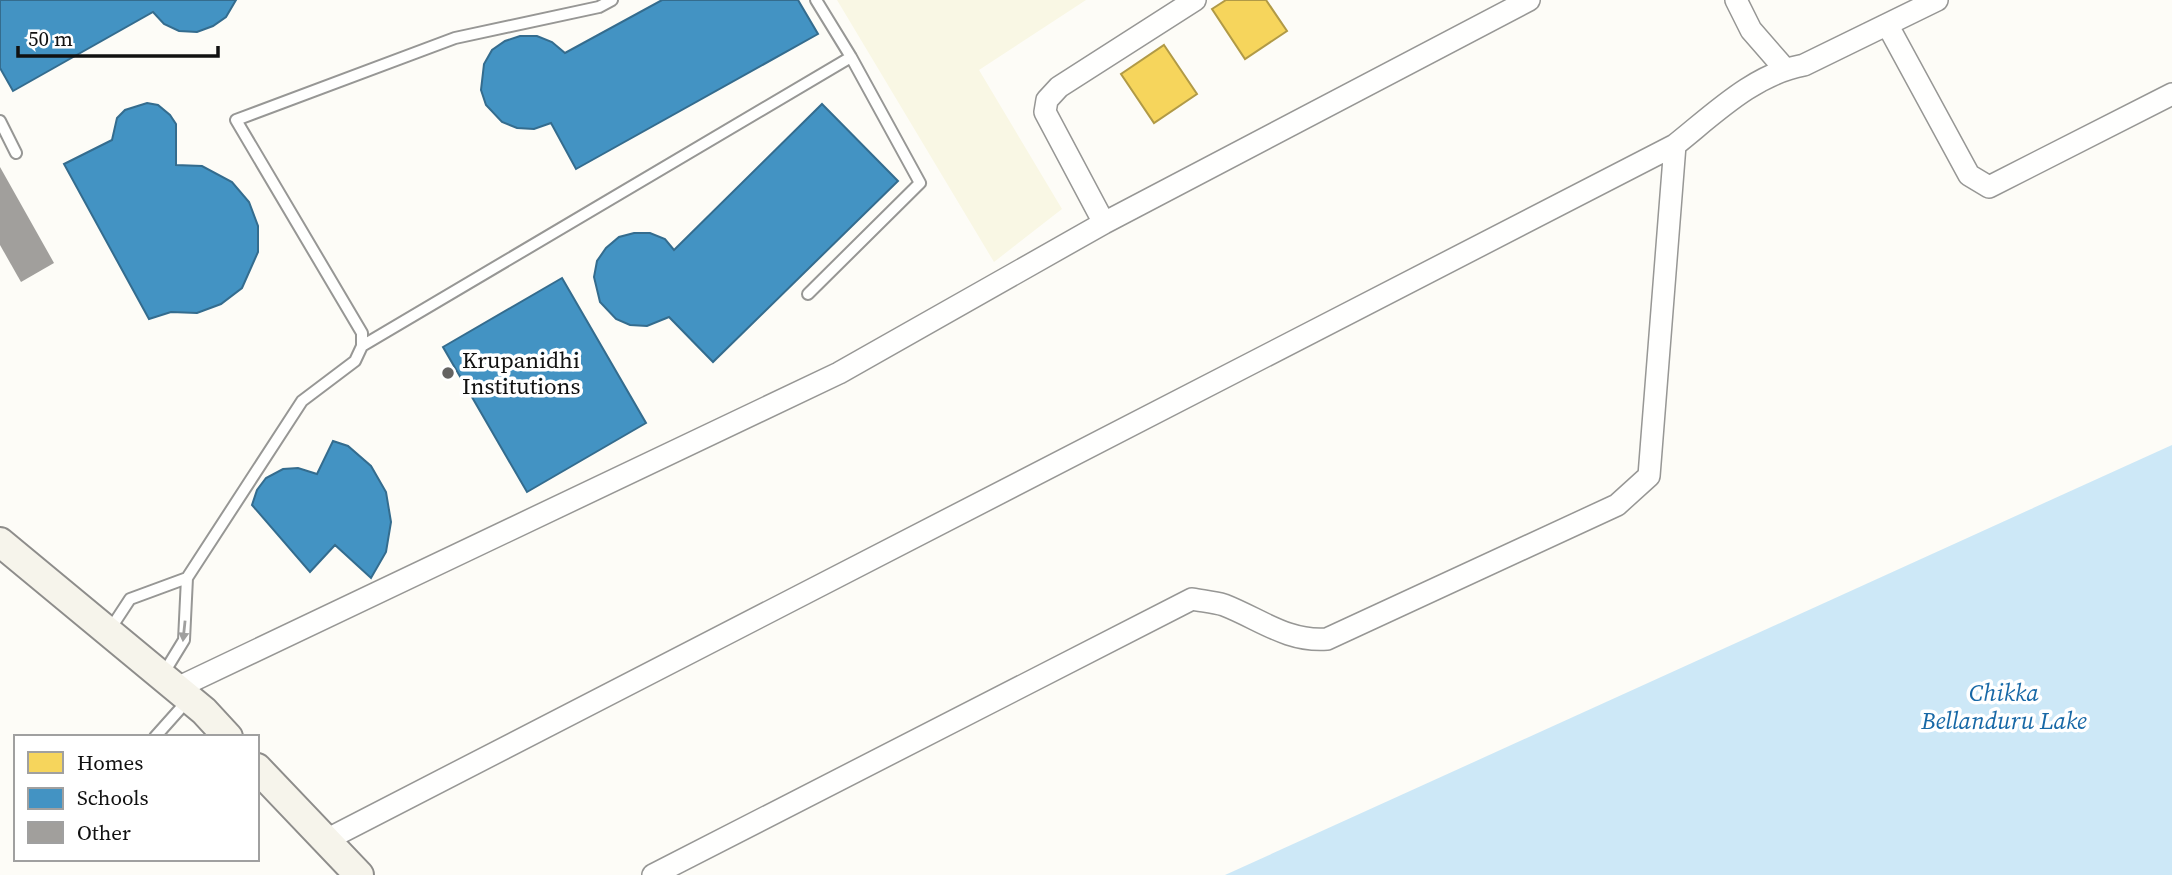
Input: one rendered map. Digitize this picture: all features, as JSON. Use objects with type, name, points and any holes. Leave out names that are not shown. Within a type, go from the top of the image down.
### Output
[{"type":"main road","points":[[0,542],[226,735]]},
{"type":"main road","points":[[259,770],[359,875]]},
{"type":"street","points":[[1104,223],[1045,111],[1047,100],[1059,87],[1195,0]]},
{"type":"street","points":[[175,689],[839,373],[1104,223],[1529,0]]},
{"type":"street","points":[[1736,0],[1751,30],[1785,69]]},
{"type":"street","points":[[326,841],[1675,145],[1735,97],[1785,69],[1804,65],[1937,0]]},
{"type":"street","points":[[1888,26],[1969,175],[1989,187],[2172,94]]},
{"type":"street","points":[[653,875],[1192,598],[1223,605],[1279,632],[1309,640],[1327,639],[1617,505],[1650,476],[1675,145]]},
{"type":"lane","points":[[156,735],[175,689],[184,640],[187,578],[302,401],[355,361],[362,346],[362,333],[236,120],[455,38],[599,7],[612,0]]},
{"type":"lane","points":[[807,294],[920,183],[851,57],[816,0]]},
{"type":"lane","points":[[362,346],[851,57]]},
{"type":"lane","points":[[0,121],[16,152]]},
{"type":"lane","points":[[107,633],[130,599],[187,578]]},
{"type":"shaded area","points":[[837,0],[1086,0],[979,70],[1062,209],[994,262]]},
{"type":"water","name":"Chikka Bellanduru Lake","points":[[2172,445],[2172,875],[1225,875]]},
{"type":"building: Homes","points":[[1226,0],[1266,0],[1287,31],[1245,59],[1212,9]]},
{"type":"building: Homes","points":[[1164,45],[1197,94],[1154,123],[1121,74]]},
{"type":"building: Schools","points":[[0,0],[236,0],[226,17],[197,32],[179,31],[164,24],[153,12],[13,91],[0,68]]},
{"type":"building: Schools","points":[[662,0],[798,0],[818,34],[576,169],[551,123],[534,129],[517,128],[502,122],[486,105],[481,90],[484,64],[492,50],[505,41],[520,36],[537,36],[552,42],[565,53]]},
{"type":"building: Schools","points":[[147,103],[158,105],[176,124],[176,165],[202,166],[232,182],[249,202],[258,226],[258,252],[242,288],[221,304],[197,313],[171,312],[149,319],[64,164],[112,140],[117,118],[125,110]]},
{"type":"building: Schools","points":[[822,104],[898,181],[713,362],[669,317],[647,326],[630,325],[616,319],[600,302],[594,277],[597,261],[606,248],[619,237],[650,233],[665,239],[674,250]]},
{"type":"building: Schools","points":[[562,278],[646,423],[527,492],[443,347]]},
{"type":"building: Schools","points":[[333,441],[348,446],[371,466],[386,492],[391,522],[386,552],[371,578],[335,545],[310,572],[252,505],[257,490],[266,478],[283,469],[298,468],[317,474]]},
{"type":"building: Other","points":[[0,167],[54,263],[21,282],[0,245]]},
{"type":"place","name":"Krupanidhi Institutions","points":[[448,373]]}]
